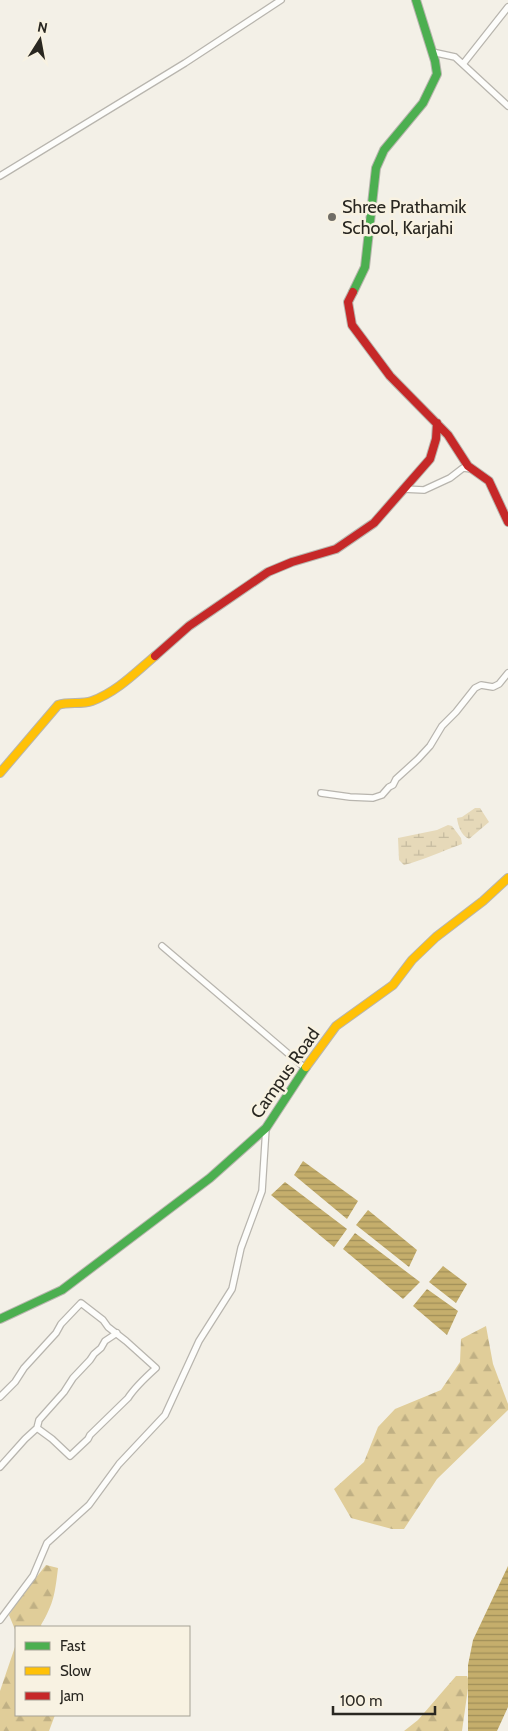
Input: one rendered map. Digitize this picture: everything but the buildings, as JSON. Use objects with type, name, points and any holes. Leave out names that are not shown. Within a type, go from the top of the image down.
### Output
[{"type":"street","points":[[0,176],[185,64],[281,0]]},
{"type":"street","points":[[416,0],[437,74],[423,103],[384,150],[376,168],[365,267],[348,302],[352,325],[390,376],[448,435],[468,466],[489,481],[508,522]]},
{"type":"street","points":[[463,64],[508,7]]},
{"type":"street","points":[[432,52],[455,57],[508,106]]},
{"type":"street","points":[[0,773],[58,705],[66,702],[80,703],[92,701],[120,686],[189,626],[268,572],[292,562],[336,549],[374,523],[430,459],[436,440],[437,423]]},
{"type":"street","points":[[403,489],[424,490],[450,478],[463,468],[472,469]]},
{"type":"street","points":[[321,792],[350,797],[373,798],[382,795],[422,754],[442,726],[456,712],[474,688],[481,685],[493,687],[499,684],[508,673]]},
{"type":"street","name":"Campus Road","points":[[0,1320],[62,1290],[210,1178],[266,1128],[305,1068],[336,1026],[393,985],[412,960],[436,937],[483,901],[508,878]]},
{"type":"street","points":[[162,946],[305,1068]]},
{"type":"street","points":[[0,1620],[33,1576],[47,1542],[89,1505],[119,1464],[165,1415],[199,1341],[232,1289],[241,1248],[262,1191],[266,1128]]},
{"type":"street","points":[[0,1396],[15,1382],[24,1368],[81,1303],[156,1368],[70,1456],[38,1428]]},
{"type":"street","points":[[0,1467],[25,1439],[38,1428],[39,1420],[105,1341],[117,1333]]},
{"type":"green space","points":[[475,808],[480,808],[489,822],[469,839],[460,830],[457,818],[462,817]]},
{"type":"green space","points":[[448,825],[452,826],[461,838],[462,844],[404,865],[399,860],[398,838],[437,830]]},
{"type":"green space","points":[[486,1326],[493,1364],[508,1404],[508,1410],[437,1479],[404,1529],[392,1529],[351,1518],[334,1489],[364,1462],[378,1427],[395,1409],[441,1390],[460,1362],[461,1339]]},
{"type":"green space","points":[[46,1565],[58,1568],[53,1598],[42,1626],[15,1626],[15,1630],[9,1615]]},
{"type":"green space","points":[[15,1647],[15,1716],[55,1716],[49,1731],[0,1731],[0,1691]]},
{"type":"green space","points":[[456,1676],[467,1676],[469,1681],[462,1731],[404,1731],[418,1720]]},
{"type":"shaded area","points":[[303,1161],[358,1201],[347,1219],[294,1175]]},
{"type":"shaded area","points":[[285,1182],[347,1229],[334,1247],[271,1195]]},
{"type":"shaded area","points":[[368,1210],[417,1250],[409,1267],[356,1225]]},
{"type":"shaded area","points":[[355,1233],[420,1282],[403,1299],[343,1249]]},
{"type":"shaded area","points":[[443,1266],[467,1284],[456,1303],[429,1282]]},
{"type":"shaded area","points":[[427,1289],[458,1311],[447,1335],[413,1306]]},
{"type":"shaded area","points":[[508,1566],[508,1707],[497,1731],[468,1731],[468,1665],[473,1640]]},
{"type":"traffic: fast","points":[[353,292],[365,267],[376,168],[384,150],[423,103],[437,74],[435,61],[416,0]]},
{"type":"traffic: fast","points":[[0,1319],[62,1290],[210,1178],[266,1128],[306,1067]]},
{"type":"traffic: slow","points":[[0,773],[58,705],[84,703],[101,697],[126,681],[155,656]]},
{"type":"traffic: slow","points":[[306,1067],[336,1026],[393,985],[412,960],[436,937],[483,901],[508,878]]},
{"type":"traffic: jam","points":[[353,292],[348,302],[352,325],[390,376],[448,435],[468,466],[489,481],[508,522]]},
{"type":"traffic: jam","points":[[155,656],[189,626],[268,572],[292,562],[336,549],[374,523],[430,459],[436,439],[437,423]]},
{"type":"place","name":"Shree Prathamik School, Karjahi","points":[[332,217]]}]
